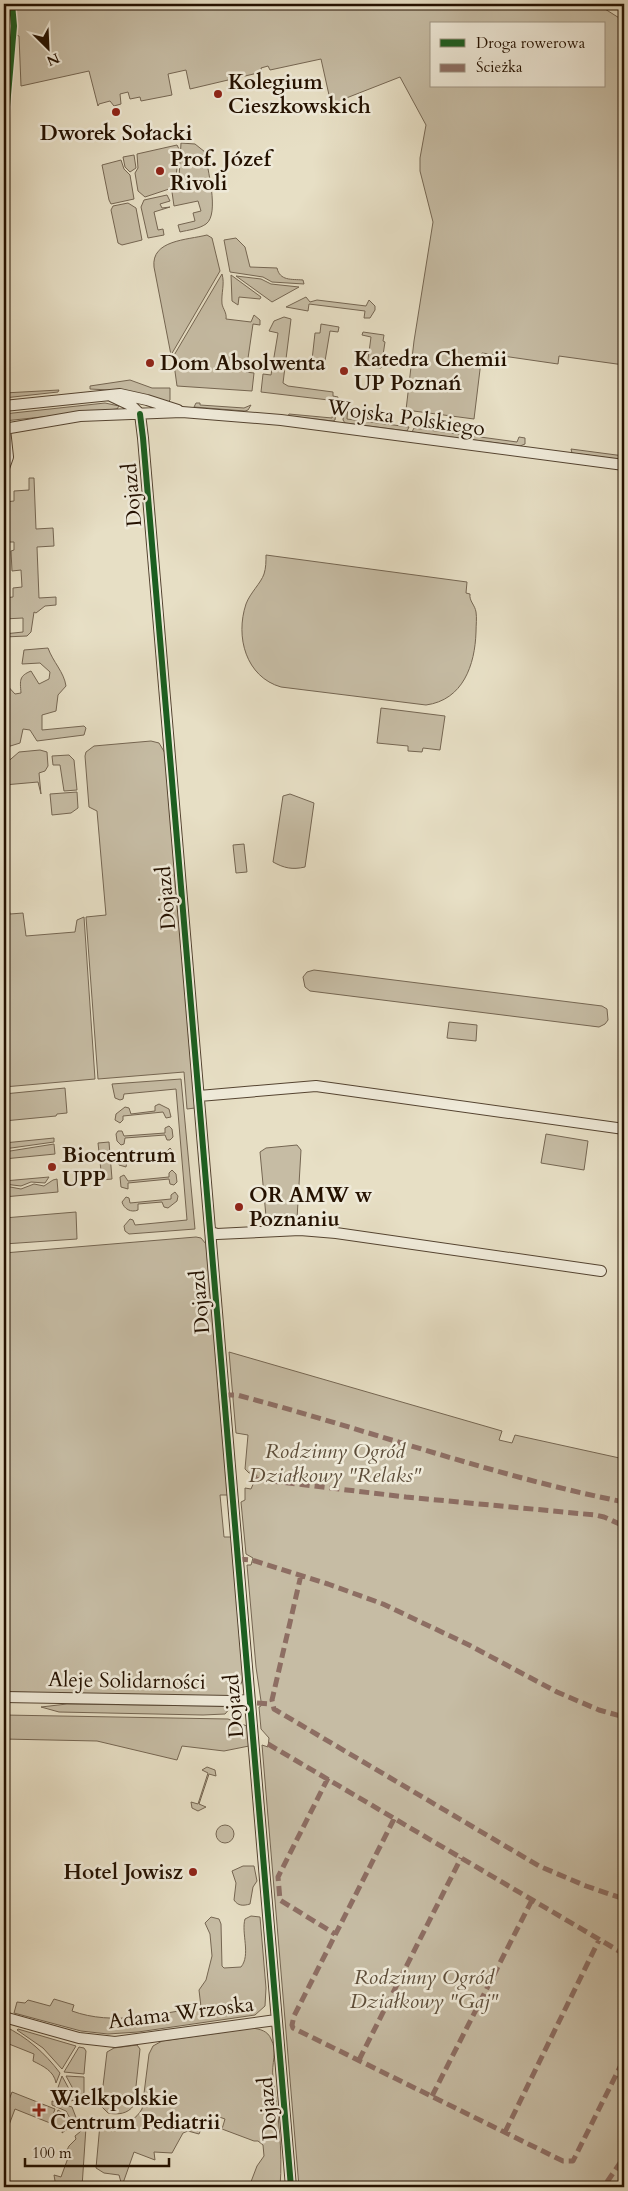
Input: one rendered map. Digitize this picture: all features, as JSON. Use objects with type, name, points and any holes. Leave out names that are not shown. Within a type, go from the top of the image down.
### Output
[{"type":"street","name":"Wojska Polskiego","points":[[4,406],[106,394],[126,394],[182,412]]},
{"type":"street","points":[[106,394],[132,406],[140,414]]},
{"type":"street","name":"Wojska Polskiego","points":[[4,429],[80,416],[116,413],[182,412],[281,420],[624,465]]},
{"type":"street","name":"Dojazd","points":[[140,414],[291,2187]]},
{"type":"street","points":[[4,429],[8,456],[4,468]]},
{"type":"street","points":[[198,1096],[316,1086],[624,1129]]},
{"type":"street","points":[[211,1232],[217,1234],[300,1230],[601,1271]]},
{"type":"street","name":"Aleje Solidarności","points":[[4,1697],[249,1700]]},
{"type":"street","name":"Adama Wrzoska","points":[[4,2017],[79,2038],[115,2042],[276,2020]]},
{"type":"green space","points":[[4,4],[10,4],[12,32],[4,116]]},
{"type":"green space","points":[[14,4],[597,4],[624,21],[624,365],[559,356],[558,364],[482,353],[474,419],[406,410],[414,341],[433,222],[420,171],[420,158],[426,125],[400,77],[331,104],[321,59],[270,70],[268,66],[261,68],[262,72],[190,89],[186,70],[168,74],[172,95],[141,101],[140,97],[130,99],[128,92],[120,94],[121,104],[114,106],[110,101],[98,106],[89,71],[21,86],[19,36],[16,35]]},
{"type":"green space","points":[[181,143],[195,144],[205,152],[210,179],[212,211],[210,219],[203,226],[180,232],[178,225],[195,221],[193,213],[201,211],[198,201],[174,206],[172,192],[179,178]]},
{"type":"green space","points":[[177,145],[179,149],[176,177],[169,189],[145,197],[138,191],[135,173],[138,168],[137,154]]},
{"type":"green space","points":[[134,155],[136,168],[130,172],[125,167],[123,157]]},
{"type":"green space","points":[[121,160],[124,169],[130,175],[134,199],[111,204],[102,165]]},
{"type":"green space","points":[[167,195],[170,201],[160,204],[162,208],[170,207],[154,212],[158,230],[163,229],[164,235],[148,238],[141,207],[144,200]]},
{"type":"green space","points":[[128,203],[136,208],[142,240],[122,245],[118,243],[111,210],[113,206]]},
{"type":"green space","points":[[207,235],[212,238],[220,271],[171,355],[154,267],[155,258],[158,251],[164,246],[181,240]]},
{"type":"green space","points":[[236,238],[245,247],[250,267],[277,268],[283,277],[303,280],[304,284],[272,282],[263,277],[230,272],[224,240]]},
{"type":"green space","points":[[222,274],[222,304],[226,319],[251,322],[254,315],[260,320],[260,325],[253,324],[246,372],[254,373],[252,391],[177,386],[173,357]]},
{"type":"green space","points":[[231,275],[261,297],[260,299],[239,297],[238,305],[232,301]]},
{"type":"green space","points":[[236,276],[261,279],[271,284],[299,287],[272,302]]},
{"type":"green space","points":[[306,297],[310,302],[317,300],[366,306],[369,300],[375,306],[375,310],[370,318],[364,318],[365,311],[309,304],[308,311],[286,307]]},
{"type":"green space","points":[[284,317],[291,319],[283,383],[288,386],[333,392],[333,396],[338,397],[337,401],[261,392],[263,374],[271,375],[278,333],[269,331],[274,321]]},
{"type":"green space","points":[[321,324],[339,327],[338,332],[330,331],[325,361],[312,360],[315,333],[320,333]]},
{"type":"green space","points":[[363,332],[384,335],[383,341],[385,342],[381,368],[367,367],[371,337],[362,335]]},
{"type":"green space","points":[[130,380],[152,388],[170,388],[170,400],[168,402],[128,391],[90,389],[90,386]]},
{"type":"green space","points":[[59,390],[58,392],[4,398],[4,393]]},
{"type":"green space","points":[[105,403],[119,406],[117,409],[4,421],[4,414]]},
{"type":"green space","points":[[196,403],[200,403],[200,405],[244,408],[251,405],[245,411],[194,407]]},
{"type":"green space","points":[[335,403],[337,403],[335,420],[333,421],[288,416],[289,414],[332,418]]},
{"type":"green space","points":[[345,404],[348,404],[347,419],[409,427],[407,431],[345,423],[343,420]]},
{"type":"green space","points":[[414,428],[517,442],[519,437],[525,438],[525,444],[520,446],[412,432]]},
{"type":"green space","points":[[571,449],[624,456],[624,460],[572,453]]},
{"type":"green space","points":[[29,478],[34,478],[36,529],[53,528],[54,546],[37,547],[39,598],[56,597],[56,605],[45,606],[36,613],[34,612],[31,632],[27,636],[4,637],[4,634],[23,632],[23,618],[4,619],[4,598],[13,597],[13,588],[22,587],[21,570],[12,571],[11,551],[14,550],[14,542],[4,542],[4,491],[5,502],[14,501],[14,491],[29,490]]},
{"type":"green space","points":[[266,555],[467,582],[466,593],[470,594],[470,599],[476,612],[476,622],[473,657],[464,679],[449,696],[439,702],[426,705],[281,687],[269,682],[259,674],[246,654],[242,629],[246,604],[264,574]]},
{"type":"green space","points":[[48,648],[63,676],[66,686],[58,695],[56,711],[42,715],[42,730],[84,726],[86,728],[84,735],[37,741],[30,730],[23,729],[20,743],[4,748],[4,682],[15,694],[21,693],[21,679],[31,671],[39,684],[49,679],[50,672],[40,663],[22,664],[24,650]]},
{"type":"green space","points":[[381,708],[445,716],[440,750],[423,748],[422,752],[408,751],[408,746],[377,743]]},
{"type":"green space","points":[[151,741],[159,743],[165,753],[195,1108],[187,1109],[184,1072],[98,1079],[86,917],[106,915],[97,811],[89,807],[85,756],[86,752],[94,746]]},
{"type":"green space","points":[[40,750],[47,752],[48,766],[45,771],[39,773],[41,794],[38,782],[4,785],[4,765],[19,752]]},
{"type":"green space","points":[[69,755],[74,760],[77,790],[64,791],[60,765],[53,765],[52,756]]},
{"type":"green space","points":[[77,792],[78,808],[71,813],[52,815],[50,794]]},
{"type":"green space","points":[[290,794],[314,803],[305,867],[300,868],[288,868],[273,862],[283,796]]},
{"type":"green space","points":[[244,844],[247,872],[236,873],[233,845]]},
{"type":"green space","points":[[4,882],[10,914],[23,913],[26,936],[75,932],[77,920],[84,917],[95,1079],[4,1087]]},
{"type":"green space","points":[[314,970],[602,1006],[607,1009],[608,1020],[599,1027],[310,991],[305,987],[303,977],[307,972]]},
{"type":"green space","points":[[449,1022],[477,1025],[476,1041],[447,1038]]},
{"type":"green space","points":[[181,1079],[195,1229],[129,1234],[125,1231],[124,1226],[130,1219],[133,1220],[135,1225],[187,1220],[176,1089],[124,1094],[123,1099],[120,1100],[115,1098],[112,1084]]},
{"type":"green space","points":[[65,1088],[67,1113],[57,1114],[56,1116],[4,1121],[4,1094]]},
{"type":"green space","points":[[159,1104],[169,1109],[171,1117],[166,1118],[163,1112],[123,1116],[123,1120],[120,1123],[115,1120],[116,1114],[125,1107],[129,1108],[131,1114],[155,1111],[155,1106]]},
{"type":"green space","points":[[169,1126],[172,1129],[173,1137],[170,1140],[167,1140],[165,1135],[125,1138],[124,1144],[121,1145],[117,1141],[116,1134],[118,1131],[122,1131],[124,1136],[165,1133],[165,1128]]},
{"type":"green space","points":[[546,1134],[588,1141],[584,1170],[541,1163]]},
{"type":"green space","points":[[54,1138],[54,1142],[4,1149],[4,1143]]},
{"type":"green space","points":[[109,1142],[112,1179],[102,1180],[98,1143]]},
{"type":"green space","points":[[54,1144],[55,1154],[4,1159],[4,1152]]},
{"type":"green space","points":[[297,1145],[301,1150],[297,1219],[293,1226],[267,1227],[260,1152],[266,1148]]},
{"type":"green space","points":[[170,1148],[174,1152],[175,1160],[172,1163],[169,1162],[167,1157],[127,1161],[126,1167],[119,1165],[118,1157],[120,1153],[124,1153],[127,1159],[167,1155],[167,1151]]},
{"type":"green space","points":[[172,1170],[176,1174],[177,1182],[174,1185],[170,1184],[169,1179],[128,1183],[128,1189],[121,1187],[120,1177],[124,1175],[128,1181],[169,1177],[169,1173]]},
{"type":"green space","points":[[49,1177],[45,1183],[31,1182],[21,1186],[4,1184],[4,1181]]},
{"type":"green space","points":[[57,1179],[58,1192],[4,1197],[5,1186],[21,1189],[34,1184],[44,1186]]},
{"type":"green space","points":[[175,1192],[178,1196],[177,1201],[168,1208],[164,1207],[162,1202],[138,1204],[138,1210],[130,1211],[122,1202],[126,1197],[129,1198],[130,1203],[171,1199],[171,1195]]},
{"type":"green space","points":[[76,1212],[77,1239],[4,1244],[4,1218]]},
{"type":"green space","points":[[201,1238],[206,1244],[228,1495],[220,1495],[224,1537],[231,1537],[243,1675],[241,1683],[238,1690],[224,1696],[4,1692],[4,1253]]},
{"type":"green space","points":[[229,1352],[502,1431],[499,1440],[512,1443],[515,1435],[624,1459],[624,2187],[299,2187],[262,1745],[268,1747],[269,1738],[261,1729],[259,1707],[261,1706],[261,1701],[247,1565],[251,1565],[253,1558],[246,1554],[241,1502],[245,1500],[245,1488],[251,1489],[257,1475],[249,1473],[245,1469],[248,1435],[236,1433]]},
{"type":"green space","points":[[67,1704],[231,1707],[225,1714],[203,1715],[59,1712],[41,1707]]},
{"type":"green space","points":[[4,1715],[228,1719],[247,1726],[249,1746],[224,1751],[182,1746],[177,1760],[97,1741],[4,1739]]},
{"type":"green space","points":[[207,1767],[215,1770],[216,1776],[209,1774],[199,1804],[206,1807],[198,1811],[192,1808],[191,1802],[198,1804],[208,1773],[202,1770]]},
{"type":"green space","points":[[225,1825],[231,1828],[234,1834],[231,1840],[225,1843],[219,1840],[216,1834],[219,1828]]},
{"type":"green space","points":[[243,1866],[254,1866],[257,1881],[253,1887],[250,1904],[243,1905],[234,1900],[236,1883],[232,1871]]},
{"type":"green space","points":[[251,1916],[260,1917],[266,1988],[265,2006],[255,2015],[138,2032],[108,2034],[81,2031],[14,2013],[17,2002],[25,2003],[28,2000],[50,2006],[54,1999],[74,2005],[72,2011],[104,2018],[136,2017],[201,2007],[199,1990],[206,1980],[212,1956],[210,1934],[205,1923],[211,1917],[219,1919],[221,1924],[222,1966],[224,1968],[241,1967],[246,1950],[245,1919]]},
{"type":"green space","points":[[4,2026],[28,2040],[48,2059],[60,2073],[56,2083],[50,2072],[33,2061],[34,2054],[4,2042]]},
{"type":"green space","points":[[252,2028],[266,2032],[270,2036],[274,2048],[273,2072],[280,2146],[280,2187],[249,2187],[257,2166],[264,2156],[263,2145],[258,2141],[222,2129],[225,2119],[208,2113],[199,2134],[188,2131],[183,2133],[172,2153],[154,2152],[155,2160],[134,2152],[122,2186],[119,2175],[104,2173],[96,2168],[100,2124],[105,2122],[127,2122],[137,2116],[142,2109],[149,2054],[153,2046],[162,2041]]},
{"type":"green space","points":[[17,2030],[76,2046],[62,2069],[43,2048]]},
{"type":"green space","points":[[137,2045],[140,2049],[134,2105],[123,2113],[108,2113],[101,2103],[107,2052],[114,2048]]},
{"type":"green space","points":[[79,2047],[84,2048],[86,2051],[84,2074],[64,2072]]},
{"type":"green space","points":[[62,2076],[75,2100],[70,2101],[55,2096]]},
{"type":"green space","points":[[66,2076],[84,2077],[84,2093],[78,2098]]},
{"type":"green space","points":[[12,2092],[55,2109],[50,2123],[15,2109],[6,2133],[4,2132],[4,2113]]},
{"type":"green space","points":[[52,2101],[72,2107],[77,2120],[72,2122],[66,2111],[52,2105]]},
{"type":"green space","points":[[58,2110],[66,2115],[70,2127],[62,2133],[63,2128],[53,2124]]},
{"type":"green space","points":[[86,2127],[82,2187],[61,2187],[55,2181],[54,2175],[61,2177],[68,2158],[64,2156],[69,2146],[76,2139],[75,2136]]},
{"type":"marked path","points":[[4,468],[8,457],[5,429]]},
{"type":"marked path","points":[[224,1395],[237,1395],[478,1466],[624,1502]]},
{"type":"marked path","points":[[255,1479],[406,1497],[595,1515],[624,1526]]},
{"type":"marked path","points":[[238,1559],[252,1560],[383,1604],[469,1645],[557,1692],[599,1710],[624,1717]]},
{"type":"marked path","points":[[301,1575],[272,1700],[274,1709],[539,1866],[586,1886],[624,1899]]},
{"type":"marked path","points":[[257,1703],[272,1704]]},
{"type":"marked path","points":[[268,1744],[624,1954]]},
{"type":"marked path","points":[[328,1778],[278,1877],[280,1900],[335,1934]]},
{"type":"marked path","points":[[394,1819],[294,2016],[293,2028],[563,2161],[573,2161],[624,2059]]},
{"type":"marked path","points":[[359,2060],[461,1858]]},
{"type":"marked path","points":[[432,2096],[532,1900]]},
{"type":"marked path","points":[[505,2132],[599,1940]]},
{"type":"marked path","points":[[607,2182],[624,2157]]},
{"type":"cycle path","points":[[4,141],[14,26],[12,4]]},
{"type":"cycle path","points":[[140,414],[291,2187]]},
{"type":"place","name":"Kolegium Cieszkowskich","points":[[218,94]]},
{"type":"place","name":"Dworek Sołacki","points":[[116,112]]},
{"type":"place","name":"Prof. Józef Rivoli","points":[[160,171]]},
{"type":"place","name":"Dom Absolwenta","points":[[150,363]]},
{"type":"place","name":"Katedra Chemii UP Poznań","points":[[344,371]]},
{"type":"place","name":"Biocentrum UPP","points":[[52,1167]]},
{"type":"place","name":"OR AMW w Poznaniu","points":[[239,1207]]},
{"type":"place","name":"Hotel Jowisz","points":[[193,1872]]},
{"type":"place","name":"Wielkpolskie Centrum Pediatrii","points":[[39,2110]]},
{"type":"park label","name":"Rodzinny Ogród Działkowy \"Relaks\"","points":[[335,1463]]},
{"type":"park label","name":"Rodzinny Ogród Działkowy \"Gaj\"","points":[[424,1989]]}]
